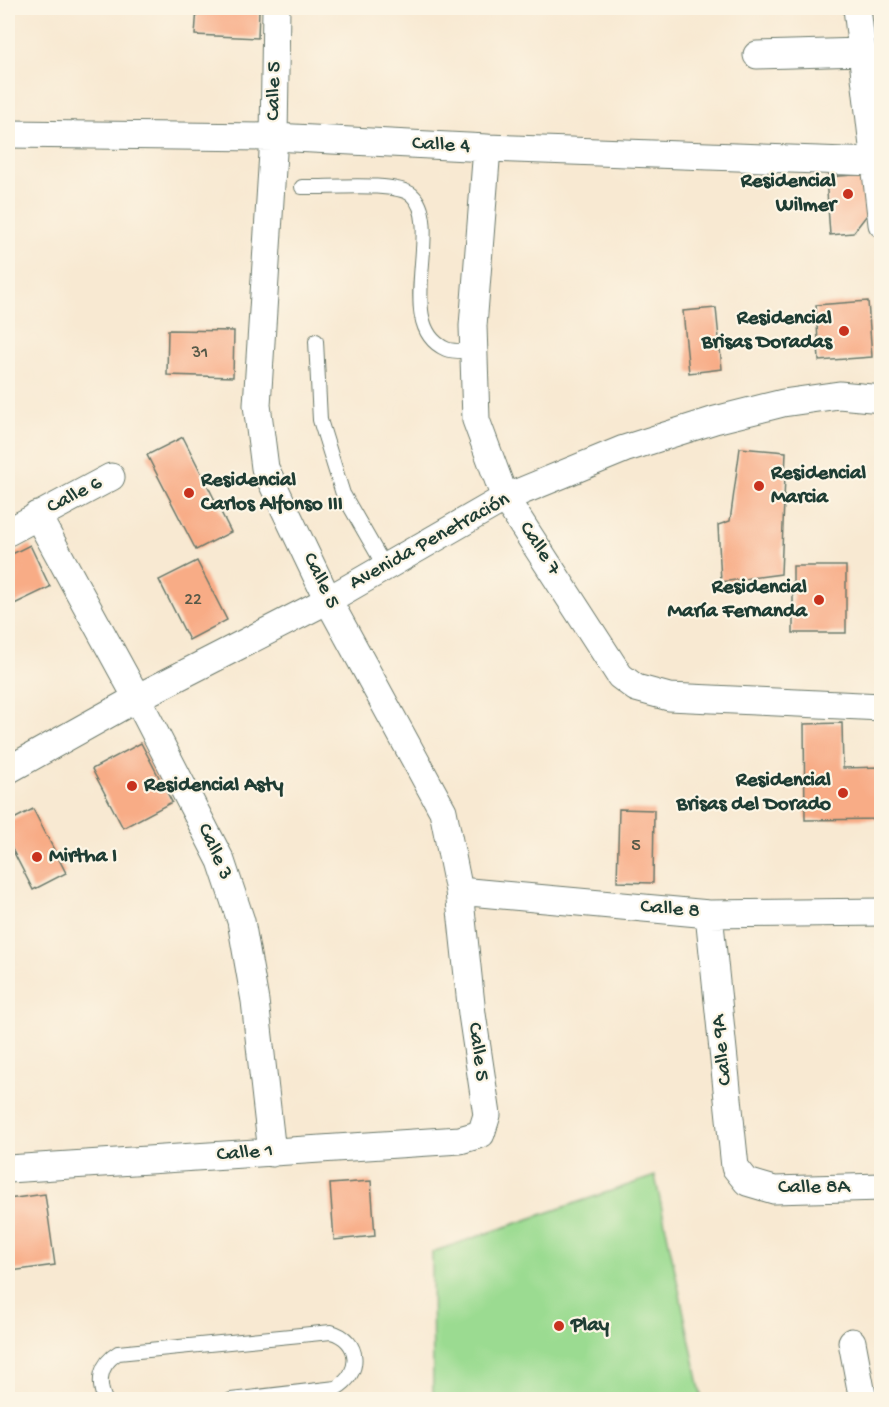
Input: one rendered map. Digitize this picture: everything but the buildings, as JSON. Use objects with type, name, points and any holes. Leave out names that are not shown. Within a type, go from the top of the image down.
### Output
[{"type":"street","name":"Calle 5","points":[[276,8],[274,137],[257,405],[265,468],[328,600],[442,811],[459,891],[472,1014],[487,1115],[481,1134]]},
{"type":"street","points":[[857,8],[882,224]]},
{"type":"street","points":[[757,54],[861,52]]},
{"type":"street","name":"Calle 4","points":[[8,134],[274,137],[487,148],[878,176]]},
{"type":"street","name":"Calle 7","points":[[487,148],[473,326],[476,420],[505,498],[620,676],[636,688],[669,696],[882,708]]},
{"type":"street","name":"Avenida Penetración","points":[[8,770],[137,698],[328,600],[505,498],[624,449],[715,420],[783,403],[839,395],[882,399]]},
{"type":"street","name":"Calle 6","points":[[8,532],[111,477]]},
{"type":"street","name":"Calle 3","points":[[37,515],[137,698],[221,861],[242,921],[255,1001],[272,1153]]},
{"type":"street","name":"Calle 8","points":[[459,891],[709,914],[882,912]]},
{"type":"street","name":"Calle 9A","points":[[709,914],[735,1167],[747,1182]]},
{"type":"street","name":"Calle 1","points":[[8,1169],[460,1140],[481,1134]]},
{"type":"street","name":"Calle 8A","points":[[747,1182],[774,1190],[882,1188]]},
{"type":"street","points":[[852,1342],[869,1394]]},
{"type":"lane","points":[[302,187],[393,188],[412,195],[422,211],[420,310],[428,334],[446,349],[474,351]]},
{"type":"lane","points":[[316,341],[320,420],[343,494],[385,567]]},
{"type":"lane","points":[[105,1400],[101,1379],[104,1366],[118,1353],[331,1332],[342,1335],[351,1343],[355,1357],[353,1372],[347,1382],[336,1388],[231,1400]]},
{"type":"green space","name":"Play","points":[[655,1176],[702,1399],[433,1399],[432,1252]]},
{"type":"place","name":"Residencial Wilmer","points":[[848,194]]},
{"type":"place","name":"Residencial Brisas Doradas","points":[[844,331]]},
{"type":"place","name":"Residencial Marcia","points":[[759,486]]},
{"type":"place","name":"Residencial Carlos Alfonso III","points":[[189,493]]},
{"type":"place","name":"Residencial María Fernanda","points":[[819,600]]},
{"type":"place","name":"Residencial Asty","points":[[132,786]]},
{"type":"place","name":"Residencial Brisas del Dorado","points":[[843,793]]},
{"type":"place","name":"Mirtha I","points":[[37,857]]},
{"type":"place","name":"Play","points":[[559,1326]]}]
